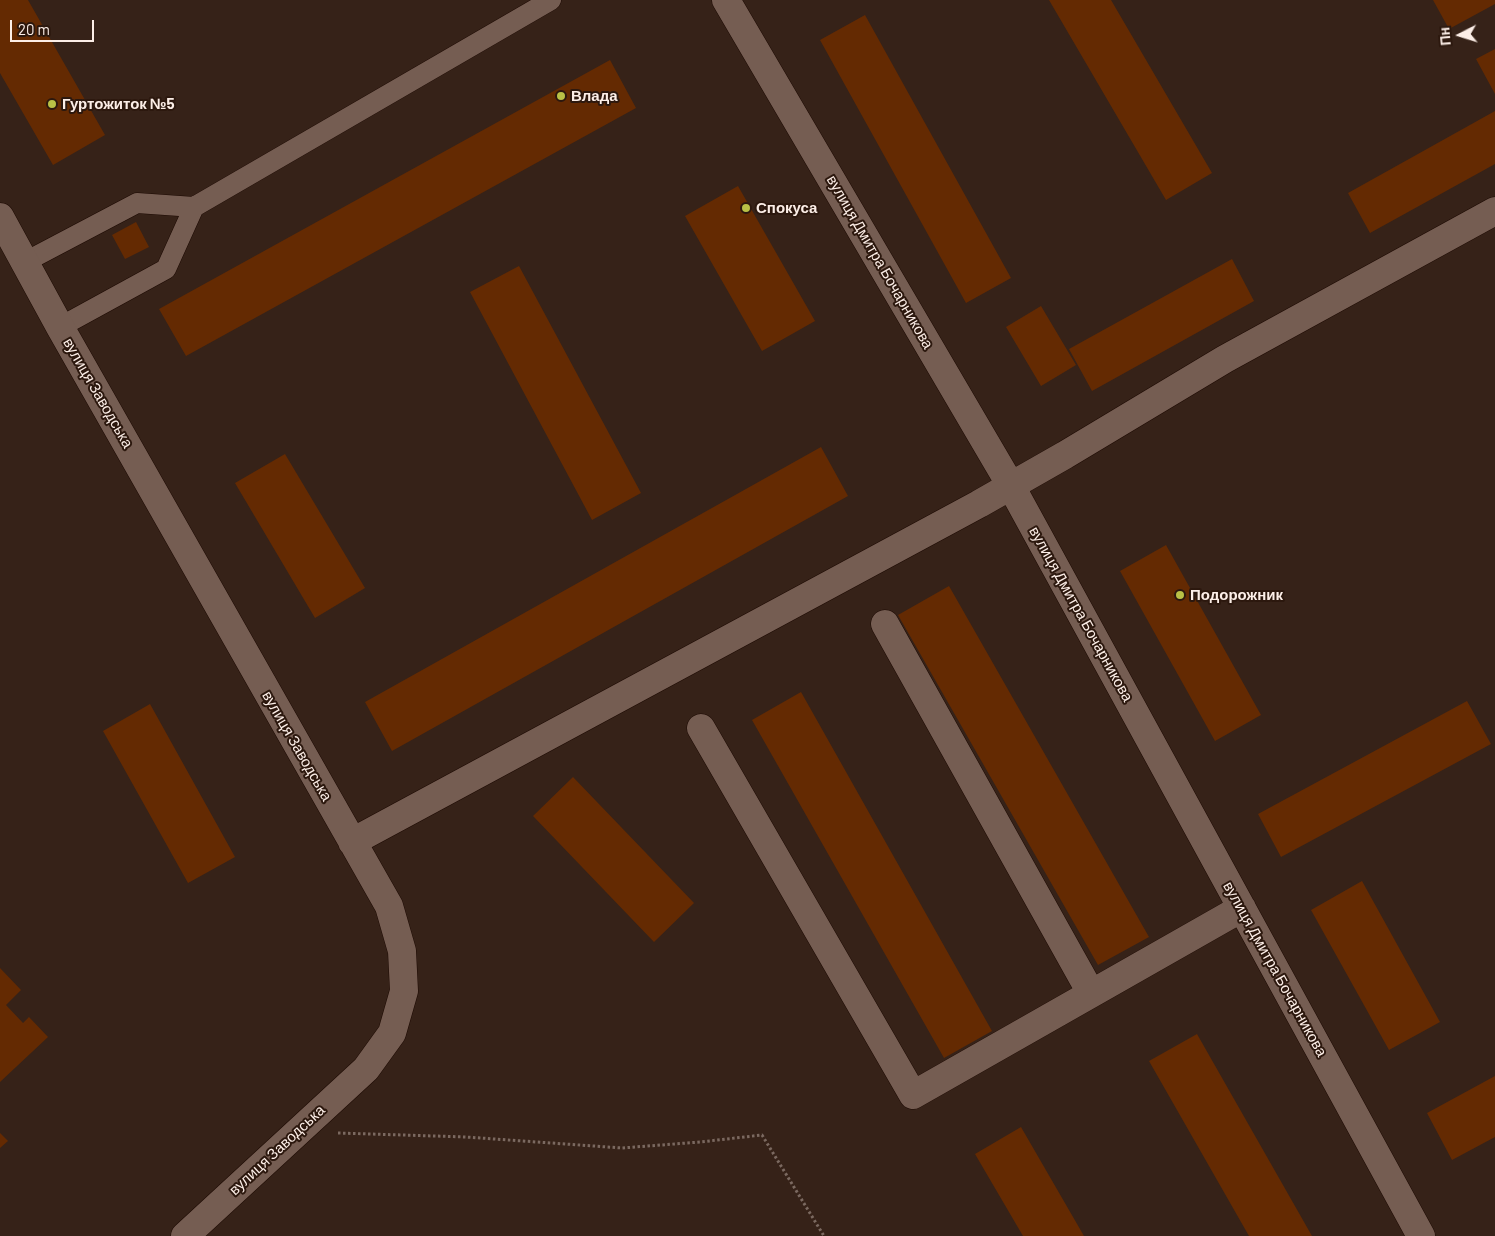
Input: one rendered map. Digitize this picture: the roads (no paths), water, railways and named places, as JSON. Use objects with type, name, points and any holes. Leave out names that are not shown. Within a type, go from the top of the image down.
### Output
[{"type":"street","points":[[25,262],[137,203],[194,207],[551,0]]},
{"type":"street","name":"вулиця Дмитра Бочарникова","points":[[726,0],[1011,486],[1421,1236]]},
{"type":"street","points":[[60,327],[166,269],[194,207]]},
{"type":"street","points":[[352,842],[1011,486],[1065,456],[1225,360],[1495,211]]},
{"type":"street","name":"вулиця Заводська","points":[[0,217],[60,327],[388,906],[402,951],[404,992],[392,1033],[366,1069],[185,1236]]},
{"type":"street","points":[[885,624],[1091,993]]},
{"type":"street","points":[[701,728],[913,1095],[1242,908]]},
{"type":"place","name":"Влада","points":[[561,96]]},
{"type":"place","name":"Гуртожиток №5","points":[[52,104]]},
{"type":"place","name":"Спокуса","points":[[746,208]]},
{"type":"place","name":"Подорожник","points":[[1180,595]]}]
